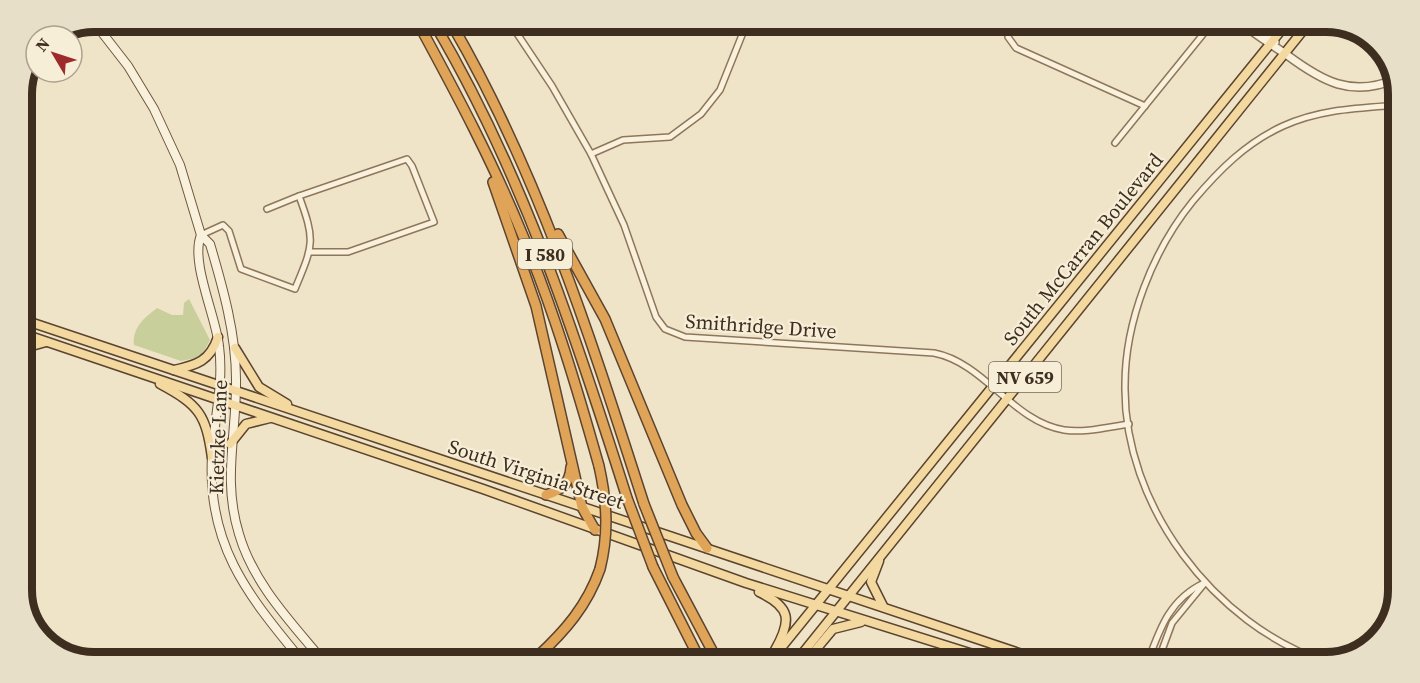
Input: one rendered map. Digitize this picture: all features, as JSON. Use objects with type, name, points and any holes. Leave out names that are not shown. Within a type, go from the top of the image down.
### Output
[{"type":"highway","points":[[423,32],[504,192],[540,277],[572,371],[599,466],[608,510],[600,569],[592,591],[576,617],[542,652]]},
{"type":"highway","name":"I 580","points":[[439,32],[486,120],[535,228],[570,323],[627,498],[653,567],[696,652]]},
{"type":"highway","name":"I 580","points":[[456,32],[495,106],[538,198],[578,301],[644,504],[673,577],[713,652]]},
{"type":"highway","points":[[452,86],[501,200],[536,306],[570,446],[582,507],[595,530]]},
{"type":"highway","points":[[538,198],[605,320],[682,505],[696,533],[707,548]]},
{"type":"highway","points":[[546,495],[559,490],[568,482],[571,469],[570,446]]},
{"type":"main road","name":"Kietzke Lane","points":[[102,32],[128,66],[157,115],[180,165],[201,235],[198,254],[218,337],[221,386],[212,458],[214,508],[229,555],[255,605],[295,652]]},
{"type":"main road","name":"South McCarran Boulevard","points":[[777,652],[1280,32]]},
{"type":"main road","name":"South McCarran Boulevard","points":[[804,652],[1302,32]]},
{"type":"main road","name":"Kietzke Lane","points":[[201,235],[207,239],[212,250],[235,348],[236,391],[230,444],[231,500],[243,546],[270,596],[316,652]]},
{"type":"main road","name":"South Virginia Street","points":[[32,323],[1016,652]]},
{"type":"main road","name":"South Virginia Street","points":[[32,337],[220,399],[724,575],[966,652]]},
{"type":"main road","points":[[173,370],[193,366],[207,359],[218,337]]},
{"type":"main road","points":[[32,346],[46,342]]},
{"type":"main road","points":[[235,348],[259,387],[306,414]]},
{"type":"main road","points":[[141,373],[183,397],[196,408],[207,428],[212,458]]},
{"type":"main road","points":[[230,444],[246,424],[271,417]]},
{"type":"main road","points":[[437,474],[442,460]]},
{"type":"main road","points":[[884,607],[872,582],[886,547]]},
{"type":"main road","points":[[724,575],[774,599],[783,607],[786,624],[774,652]]},
{"type":"main road","points":[[814,652],[833,629],[846,623],[867,621]]},
{"type":"street","name":"Smithridge Drive","points":[[516,32],[552,86],[591,154],[624,225],[656,317],[672,334],[702,339],[934,353],[954,358],[1044,424],[1064,430],[1129,424]]},
{"type":"street","points":[[591,154],[623,140],[670,137],[701,114],[720,90],[743,32]]},
{"type":"street","points":[[1009,32],[1008,37],[1016,48],[1145,106]]},
{"type":"street","points":[[1115,143],[1205,32]]},
{"type":"street","points":[[1255,32],[1312,74],[1339,85],[1370,86],[1387,81]]},
{"type":"street","points":[[1262,32],[1271,42]]},
{"type":"street","points":[[1301,652],[1260,630],[1229,607],[1204,583],[1180,550],[1155,505],[1137,461],[1129,424],[1125,384],[1139,302],[1164,243],[1209,181],[1246,147],[1285,125],[1339,110],[1388,106]]},
{"type":"street","points":[[267,208],[406,159],[412,166],[434,222],[348,252],[310,252]]},
{"type":"street","points":[[201,235],[224,225],[230,231],[241,269],[295,289],[310,252],[311,229],[299,196]]},
{"type":"street","points":[[1152,652],[1166,616],[1191,589],[1204,583]]},
{"type":"street","points":[[1161,652],[1172,623],[1204,583]]},
{"type":"green space","points":[[189,299],[210,340],[201,357],[181,361],[134,345],[137,328],[152,312],[157,308],[172,315],[183,315],[184,303]]}]
